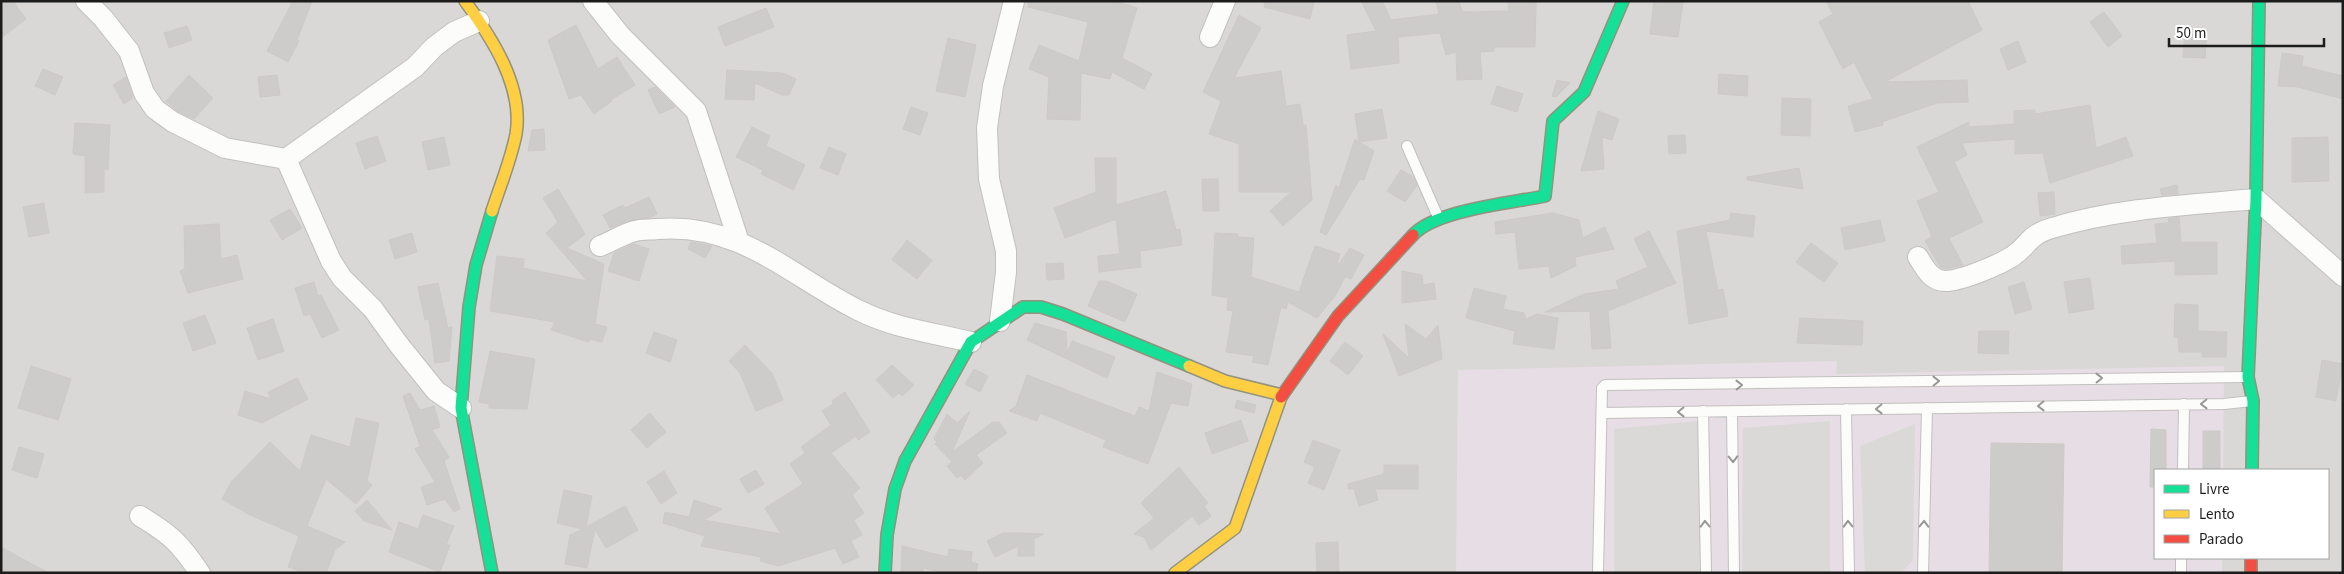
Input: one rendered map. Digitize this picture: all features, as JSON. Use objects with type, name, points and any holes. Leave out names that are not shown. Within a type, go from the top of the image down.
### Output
[{"type":"street","points":[[86,1],[103,18],[129,51],[144,94],[154,109],[173,122],[225,148],[286,159],[415,67],[434,47],[454,32],[479,21]]},
{"type":"street","points":[[465,1],[506,64],[512,84],[516,112],[516,133],[476,265],[465,349],[461,408],[492,573]]},
{"type":"street","points":[[593,1],[620,35],[696,111],[739,242]]},
{"type":"street","points":[[1000,321],[1006,272],[1006,251],[989,179],[987,128],[992,86],[1014,1]]},
{"type":"street","points":[[1210,37],[1225,1]]},
{"type":"street","points":[[1175,573],[1235,528],[1282,395],[1338,316],[1419,229],[1439,218],[1546,196],[1553,121],[1584,92],[1623,1]]},
{"type":"street","points":[[2252,469],[2253,401],[2248,377],[2256,199],[2260,1]]},
{"type":"street","points":[[286,159],[331,261],[342,278],[373,309],[436,391],[461,408]]},
{"type":"street","points":[[1918,257],[1930,276],[1944,281],[1967,277],[2013,256],[2033,235],[2052,228],[2100,216],[2256,199],[2343,276]]},
{"type":"street","points":[[600,246],[635,231],[672,228],[706,230],[739,242],[858,310],[887,322],[971,342]]},
{"type":"street","points":[[885,573],[886,535],[894,489],[905,461],[932,409],[971,342],[1023,307],[1041,307],[1063,314],[1224,381],[1282,395]]},
{"type":"street","points":[[140,516],[170,534],[186,552],[200,573]]},
{"type":"street","points":[[2251,559],[2251,573]]},
{"type":"lane","points":[[1407,146],[1439,218]]},
{"type":"lane","points":[[1598,573],[1603,386],[2248,377]]},
{"type":"lane","points":[[1602,412],[2184,404],[2253,401]]},
{"type":"lane","points":[[2182,469],[2184,404]]},
{"type":"lane","points":[[1923,573],[1927,408]]},
{"type":"lane","points":[[1846,409],[1849,573]]},
{"type":"lane","points":[[1703,411],[1706,573]]},
{"type":"lane","points":[[1732,411],[1734,573]]},
{"type":"lane","points":[[2180,573],[2181,559]]},
{"type":"shaded area","points":[[1,1],[2343,1],[2343,573],[1,573]]},
{"type":"shaded area","points":[[1837,361],[1836,374],[2224,366],[2223,469],[2154,469],[2154,559],[2222,559],[2222,573],[1456,573],[1458,370]]},
{"type":"shaded area","points":[[1698,421],[1701,573],[1614,573],[1614,429]]},
{"type":"shaded area","points":[[1830,421],[1830,573],[1742,573],[1743,428]]},
{"type":"shaded area","points":[[1915,424],[1913,560],[1901,573],[1865,573],[1860,446]]},
{"type":"building","points":[[1,1],[13,1],[26,19],[1,38]]},
{"type":"building","points":[[293,1],[312,1],[297,40],[299,41],[288,62],[267,51]]},
{"type":"building","points":[[1028,1],[1115,1],[1137,8],[1122,58],[1152,74],[1144,89],[1112,72],[1110,79],[1081,73],[1080,120],[1047,119],[1049,77],[1029,69],[1039,45],[1079,61],[1088,22],[1028,7]]},
{"type":"building","points":[[1265,1],[1314,1],[1310,19],[1264,7]]},
{"type":"building","points":[[1361,1],[1382,1],[1391,20],[1439,14],[1436,1],[1459,1],[1462,12],[1509,11],[1508,1],[1536,1],[1535,47],[1494,47],[1494,51],[1480,52],[1482,79],[1457,80],[1456,52],[1446,55],[1440,33],[1398,37],[1399,63],[1351,69],[1347,35],[1376,31]]},
{"type":"building","points":[[1654,1],[1683,2],[1678,37],[1650,34]]},
{"type":"building","points":[[1826,1],[1968,1],[1982,30],[1885,82],[1967,80],[1968,102],[1937,103],[1882,122],[1883,125],[1855,132],[1848,106],[1873,99],[1854,62],[1843,69],[1819,22],[1833,14]]},
{"type":"building","points":[[766,8],[774,27],[725,46],[718,27]]},
{"type":"building","points":[[2104,12],[2122,36],[2108,47],[2090,22]]},
{"type":"building","points":[[1239,15],[1261,28],[1234,78],[1281,71],[1286,106],[1300,104],[1303,125],[1306,125],[1312,200],[1283,226],[1270,211],[1291,192],[1239,192],[1239,144],[1209,134],[1221,101],[1203,92]]},
{"type":"building","points":[[576,25],[598,69],[617,57],[635,85],[611,100],[594,114],[581,95],[569,99],[548,40]]},
{"type":"building","points":[[187,26],[192,40],[169,48],[164,33]]},
{"type":"building","points":[[2185,29],[2207,30],[2205,58],[2183,57]]},
{"type":"building","points":[[948,38],[976,45],[965,97],[936,91]]},
{"type":"building","points":[[2018,41],[2026,62],[2008,70],[2000,49]]},
{"type":"building","points":[[2282,53],[2303,56],[2302,66],[2343,76],[2343,99],[2298,87],[2278,86]]},
{"type":"building","points":[[43,69],[63,77],[55,95],[35,86]]},
{"type":"building","points":[[727,70],[782,73],[796,79],[789,95],[782,95],[755,83],[754,100],[725,99]]},
{"type":"building","points":[[1719,74],[1748,76],[1747,96],[1718,94]]},
{"type":"building","points":[[189,75],[213,98],[194,119],[179,112],[166,101]]},
{"type":"building","points":[[277,75],[280,95],[260,97],[258,77]]},
{"type":"building","points":[[126,77],[133,98],[124,104],[113,85]]},
{"type":"building","points":[[1557,80],[1570,83],[1556,97],[1552,96]]},
{"type":"building","points":[[1497,86],[1523,94],[1517,112],[1491,104]]},
{"type":"building","points":[[655,87],[675,107],[659,114],[648,90]]},
{"type":"building","points":[[1782,98],[1811,99],[1810,136],[1781,135]]},
{"type":"building","points":[[2090,105],[2096,148],[2126,137],[2133,156],[2050,183],[2043,153],[2015,154],[2015,139],[1962,143],[1967,155],[1954,162],[1983,222],[1949,238],[1963,265],[1945,269],[1940,267],[1925,241],[1932,237],[1917,201],[1939,192],[1917,147],[1969,122],[1969,127],[2014,124],[2014,111],[2035,110],[2035,114]]},
{"type":"building","points":[[911,107],[928,113],[920,135],[903,129]]},
{"type":"building","points":[[1382,109],[1387,138],[1359,142],[1355,114]]},
{"type":"building","points":[[1598,111],[1619,119],[1612,140],[1602,137],[1604,169],[1581,171]]},
{"type":"building","points":[[75,123],[110,125],[108,170],[104,169],[104,192],[85,193],[85,156],[73,154]]},
{"type":"building","points":[[752,127],[770,136],[766,146],[805,165],[793,190],[761,174],[763,170],[736,157]]},
{"type":"building","points":[[544,129],[545,150],[528,151],[532,130]]},
{"type":"building","points":[[1685,135],[1686,153],[1669,154],[1668,136]]},
{"type":"building","points":[[377,136],[386,161],[365,169],[356,143]]},
{"type":"building","points":[[444,137],[450,165],[428,170],[422,142]]},
{"type":"building","points":[[2328,137],[2329,181],[2292,182],[2292,138]]},
{"type":"building","points":[[1355,139],[1374,151],[1364,180],[1360,179],[1326,235],[1320,232],[1336,185],[1339,188]]},
{"type":"building","points":[[829,147],[846,154],[838,175],[820,168]]},
{"type":"building","points":[[1095,158],[1116,158],[1116,205],[1166,191],[1176,230],[1180,229],[1182,245],[1140,251],[1141,267],[1099,272],[1098,256],[1120,254],[1116,219],[1065,238],[1054,208],[1096,192]]},
{"type":"building","points":[[1799,168],[1803,189],[1747,180],[1747,177]]},
{"type":"building","points":[[1401,170],[1413,177],[1417,185],[1405,202],[1387,191]]},
{"type":"building","points":[[1202,179],[1218,179],[1219,211],[1203,211]]},
{"type":"building","points":[[2177,185],[2178,194],[2162,195],[2160,189]]},
{"type":"building","points":[[558,189],[585,234],[567,248],[604,264],[595,324],[607,327],[602,342],[590,339],[589,342],[551,330],[555,322],[490,311],[497,256],[524,259],[523,268],[587,281],[546,233],[558,222],[543,198]]},
{"type":"building","points":[[2054,192],[2055,214],[2040,216],[2038,193]]},
{"type":"building","points":[[649,197],[657,214],[649,218],[627,221],[610,228],[603,215],[623,205],[625,208]]},
{"type":"building","points":[[44,203],[49,233],[29,237],[23,207]]},
{"type":"building","points":[[290,209],[302,228],[282,240],[270,220]]},
{"type":"building","points":[[1553,213],[1579,220],[1583,238],[1605,227],[1614,249],[1575,257],[1576,266],[1551,278],[1549,266],[1519,269],[1515,232],[1496,234],[1495,222]]},
{"type":"building","points":[[1731,213],[1755,216],[1753,237],[1706,231],[1718,290],[1723,289],[1728,316],[1689,324],[1677,231],[1730,220]]},
{"type":"building","points":[[2179,217],[2181,242],[2217,242],[2217,274],[2175,275],[2175,261],[2122,264],[2121,246],[2157,243],[2155,224],[2169,223],[2168,219]]},
{"type":"building","points":[[1880,220],[1885,241],[1845,250],[1841,228]]},
{"type":"building","points":[[219,224],[221,259],[237,255],[243,279],[188,293],[180,271],[185,269],[184,226]]},
{"type":"building","points":[[1649,231],[1676,283],[1608,311],[1611,348],[1592,349],[1590,311],[1545,312],[1584,294],[1619,289],[1616,281],[1648,267],[1634,239]]},
{"type":"building","points":[[412,233],[417,252],[395,259],[389,240]]},
{"type":"building","points":[[1215,233],[1238,234],[1238,237],[1254,238],[1251,277],[1299,292],[1315,246],[1340,254],[1337,263],[1339,264],[1350,248],[1364,255],[1351,279],[1345,277],[1335,296],[1317,318],[1288,302],[1286,309],[1281,307],[1268,365],[1252,362],[1254,356],[1226,352],[1233,311],[1227,310],[1228,298],[1212,295]]},
{"type":"building","points":[[907,240],[932,260],[917,279],[892,260]]},
{"type":"building","points":[[691,242],[712,246],[705,258],[688,249]]},
{"type":"building","points":[[1811,243],[1838,263],[1824,282],[1796,262]]},
{"type":"building","points":[[633,244],[649,249],[639,281],[608,271],[614,253]]},
{"type":"building","points":[[1063,263],[1064,279],[1047,280],[1046,264]]},
{"type":"building","points":[[1402,271],[1422,275],[1423,285],[1434,283],[1436,299],[1402,303]]},
{"type":"building","points":[[2090,278],[2094,309],[2069,313],[2064,282]]},
{"type":"building","points":[[1099,281],[1106,281],[1137,294],[1125,322],[1088,306]]},
{"type":"building","points":[[314,282],[318,296],[321,295],[339,330],[322,338],[310,314],[304,316],[295,288]]},
{"type":"building","points":[[2024,282],[2032,309],[2015,314],[2008,287]]},
{"type":"building","points":[[438,283],[448,328],[452,327],[449,361],[435,363],[429,319],[425,320],[418,287]]},
{"type":"building","points":[[1474,288],[1506,296],[1503,309],[1524,313],[1526,319],[1537,314],[1558,318],[1554,349],[1513,344],[1515,331],[1466,318]]},
{"type":"building","points":[[2175,304],[2198,305],[2198,331],[2227,332],[2226,357],[2202,357],[2202,352],[2179,352],[2178,337],[2174,337]]},
{"type":"building","points":[[205,315],[216,343],[193,351],[183,323]]},
{"type":"building","points":[[1800,318],[1863,321],[1862,345],[1797,343]]},
{"type":"building","points":[[273,319],[284,351],[258,360],[247,328]]},
{"type":"building","points":[[1035,323],[1066,332],[1067,353],[1072,341],[1115,357],[1107,378],[1027,340]]},
{"type":"building","points":[[1405,324],[1426,339],[1438,325],[1442,359],[1399,376],[1383,334],[1409,358]]},
{"type":"building","points":[[1979,331],[2009,331],[2008,354],[1978,353]]},
{"type":"building","points":[[654,332],[677,340],[670,362],[646,353]]},
{"type":"building","points":[[1345,342],[1363,356],[1348,375],[1330,361]]},
{"type":"building","points":[[745,345],[772,373],[783,400],[756,411],[740,373],[729,361]]},
{"type":"building","points":[[490,351],[535,359],[527,409],[489,408],[489,404],[479,402]]},
{"type":"building","points":[[2322,360],[2343,364],[2336,401],[2316,397]]},
{"type":"building","points":[[892,365],[914,385],[902,396],[899,393],[893,398],[876,380]]},
{"type":"building","points":[[31,366],[71,379],[58,420],[18,408]]},
{"type":"building","points":[[974,369],[988,376],[980,392],[965,384]]},
{"type":"building","points":[[1157,372],[1192,384],[1188,406],[1171,403],[1148,464],[1103,447],[1106,440],[1040,413],[1037,421],[1009,411],[1016,406],[1027,375],[1135,416],[1139,407],[1149,411]]},
{"type":"building","points":[[297,378],[308,399],[262,423],[238,415],[245,391],[271,399],[268,392]]},
{"type":"building","points":[[845,392],[870,432],[858,440],[856,436],[831,453],[860,488],[852,495],[864,513],[854,520],[862,535],[851,541],[859,557],[843,564],[835,548],[778,566],[760,561],[761,557],[701,546],[705,536],[663,523],[665,512],[689,517],[694,500],[722,509],[704,520],[781,534],[765,508],[803,484],[790,464],[805,453],[801,447],[831,425],[822,411],[833,404],[832,401]]},
{"type":"building","points":[[410,393],[420,410],[434,406],[440,427],[432,430],[449,457],[444,461],[460,509],[454,512],[445,499],[427,505],[421,487],[435,482],[415,449],[420,446],[403,396]]},
{"type":"building","points":[[1237,400],[1256,405],[1254,413],[1235,408]]},
{"type":"building","points":[[970,411],[952,452],[993,422],[999,422],[1007,433],[976,455],[983,463],[965,480],[961,475],[957,478],[947,466],[952,462],[935,444],[937,442],[934,439],[947,414],[957,423]]},
{"type":"building","points":[[650,413],[666,432],[647,448],[631,430]]},
{"type":"building","points":[[356,418],[379,423],[367,481],[372,485],[356,504],[326,479],[307,526],[345,542],[335,550],[326,573],[305,573],[288,567],[299,536],[250,515],[222,499],[232,481],[270,442],[300,471],[311,435],[350,447]]},
{"type":"building","points":[[1241,420],[1248,441],[1212,454],[1205,433]]},
{"type":"building","points":[[2151,429],[2166,430],[2166,469],[2154,469],[2154,487],[2150,487]]},
{"type":"building","points":[[2203,431],[2220,431],[2220,469],[2203,469]]},
{"type":"building","points":[[1313,440],[1340,450],[1324,490],[1308,483],[1315,467],[1304,462]]},
{"type":"building","points":[[1991,443],[2064,444],[2062,573],[1989,573]]},
{"type":"building","points":[[19,447],[44,454],[37,478],[12,470]]},
{"type":"building","points":[[1384,465],[1418,465],[1418,489],[1375,489],[1378,500],[1359,506],[1354,489],[1348,489],[1348,484],[1384,474]]},
{"type":"building","points":[[1179,467],[1208,503],[1204,506],[1211,516],[1199,525],[1192,516],[1151,550],[1144,537],[1134,534],[1154,518],[1141,503]]},
{"type":"building","points":[[756,470],[764,484],[748,493],[740,479]]},
{"type":"building","points":[[664,471],[677,493],[661,504],[647,482]]},
{"type":"building","points":[[564,490],[592,496],[586,527],[625,506],[638,530],[606,548],[595,529],[587,568],[565,564],[570,535],[583,529],[557,523]]},
{"type":"building","points":[[367,500],[392,530],[364,521],[355,511]]},
{"type":"building","points":[[423,515],[454,526],[446,545],[450,545],[440,572],[389,552],[399,522],[418,529]]},
{"type":"building","points":[[1003,533],[1044,534],[1034,539],[1034,556],[1018,556],[1018,546],[995,557],[987,541]]},
{"type":"building","points":[[1338,542],[1339,573],[1317,573],[1316,543]]},
{"type":"building","points":[[902,546],[948,557],[949,549],[972,552],[971,562],[978,564],[976,573],[945,573],[923,568],[922,573],[901,573]]},
{"type":"building","points":[[1,547],[19,557],[49,573],[1,573]]},
{"type":"traffic: fast","points":[[1413,235],[1424,226],[1439,219],[1475,209],[1545,196],[1553,121],[1584,92],[1623,1]]},
{"type":"traffic: fast","points":[[2252,469],[2253,401],[2248,377],[2256,199],[2259,1]]},
{"type":"traffic: fast","points":[[492,211],[476,265],[469,307],[461,408],[492,573]]},
{"type":"traffic: fast","points":[[885,573],[887,535],[895,489],[905,461],[971,342],[1023,307],[1041,307],[1063,314],[1189,366]]},
{"type":"traffic: slow","points":[[465,1],[495,46],[510,80],[515,98],[517,116],[514,144],[492,211]]},
{"type":"traffic: slow","points":[[1189,366],[1225,381],[1282,395]]},
{"type":"traffic: slow","points":[[1175,573],[1235,528],[1281,397]]},
{"type":"traffic: jam","points":[[1281,397],[1338,316],[1413,235]]},
{"type":"traffic: jam","points":[[2251,559],[2251,573]]}]
